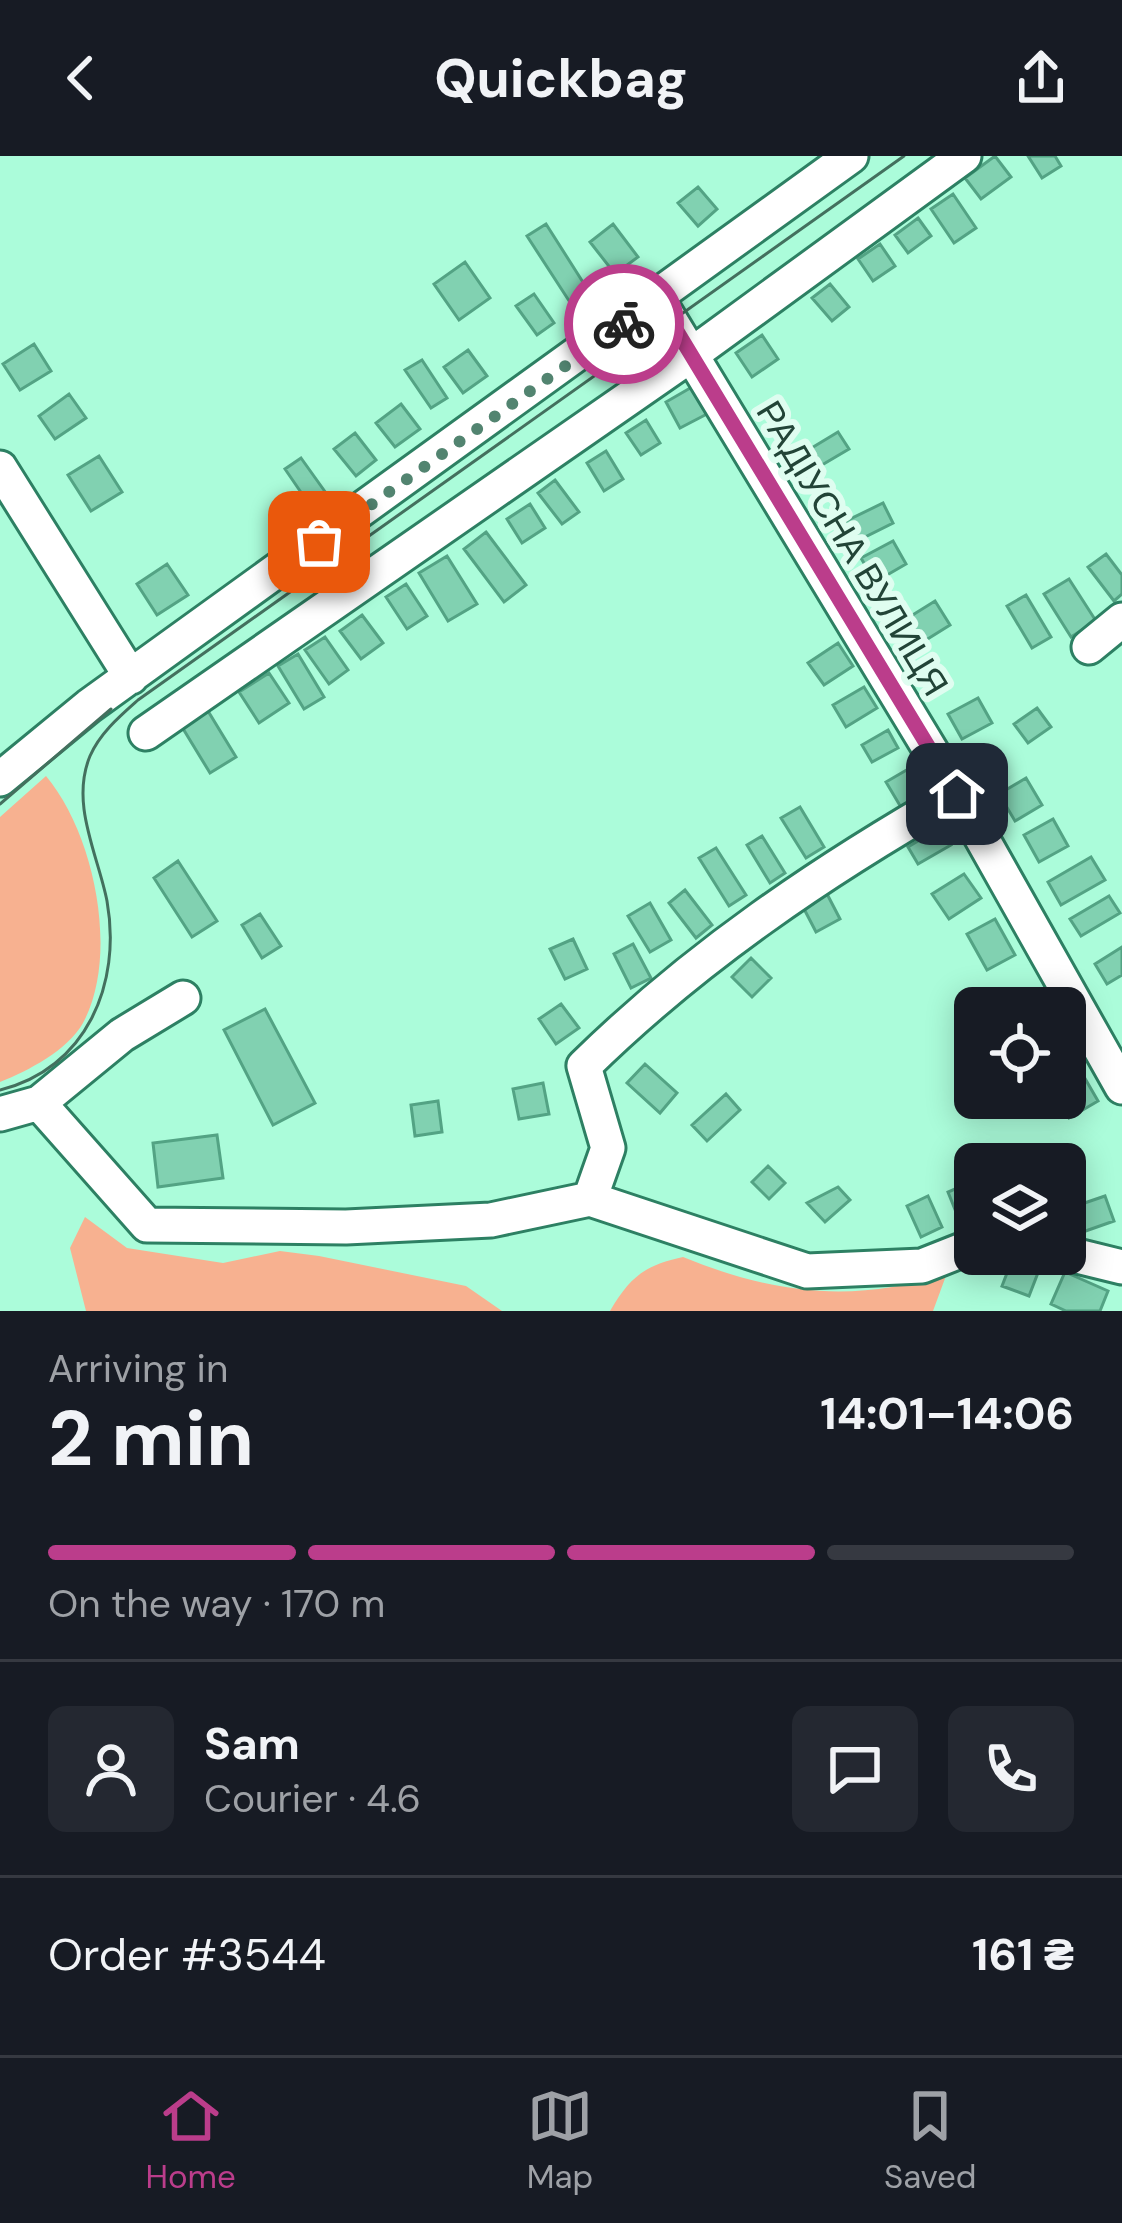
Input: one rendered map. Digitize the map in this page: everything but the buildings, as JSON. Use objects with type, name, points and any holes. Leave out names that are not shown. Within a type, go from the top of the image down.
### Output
[{"type":"street","points":[[0,779],[131,676],[658,300],[851,156]]},
{"type":"street","points":[[146,734],[691,355],[964,156]]},
{"type":"street","name":"РАДІУСНА ВУЛИЦЯ","points":[[658,300],[957,794],[1122,1087]]},
{"type":"street","points":[[0,468],[131,676]]},
{"type":"street","points":[[1089,647],[1122,620]]},
{"type":"street","points":[[590,1199],[608,1148],[584,1066],[638,1014],[745,929],[846,858],[957,794]]},
{"type":"street","points":[[0,1114],[39,1103],[122,1035],[183,998]]},
{"type":"street","points":[[39,1103],[147,1226],[346,1228],[491,1220],[590,1199],[807,1270],[922,1266],[954,1253]]},
{"type":"street","points":[[1086,1258],[1122,1267]]},
{"type":"shaded area","points":[[46,776],[63,800],[89,861],[100,963],[94,995],[76,1033],[46,1058],[0,1082],[0,817]]},
{"type":"shaded area","points":[[85,1217],[127,1248],[223,1263],[280,1251],[319,1256],[466,1286],[502,1311],[86,1311],[70,1248]]},
{"type":"shaded area","points":[[683,1257],[749,1279],[814,1290],[880,1289],[947,1273],[933,1311],[610,1311],[640,1274]]},
{"type":"tram line","points":[[0,1090],[30,1079],[76,1043],[102,992],[110,932],[83,792],[90,756],[111,725],[138,700],[904,156]]},
{"type":"tram line","points":[[0,804],[111,709]]},
{"type":"way so far","points":[[319,542],[624,324]]},
{"type":"route","points":[[624,324],[658,300],[957,794]]}]
